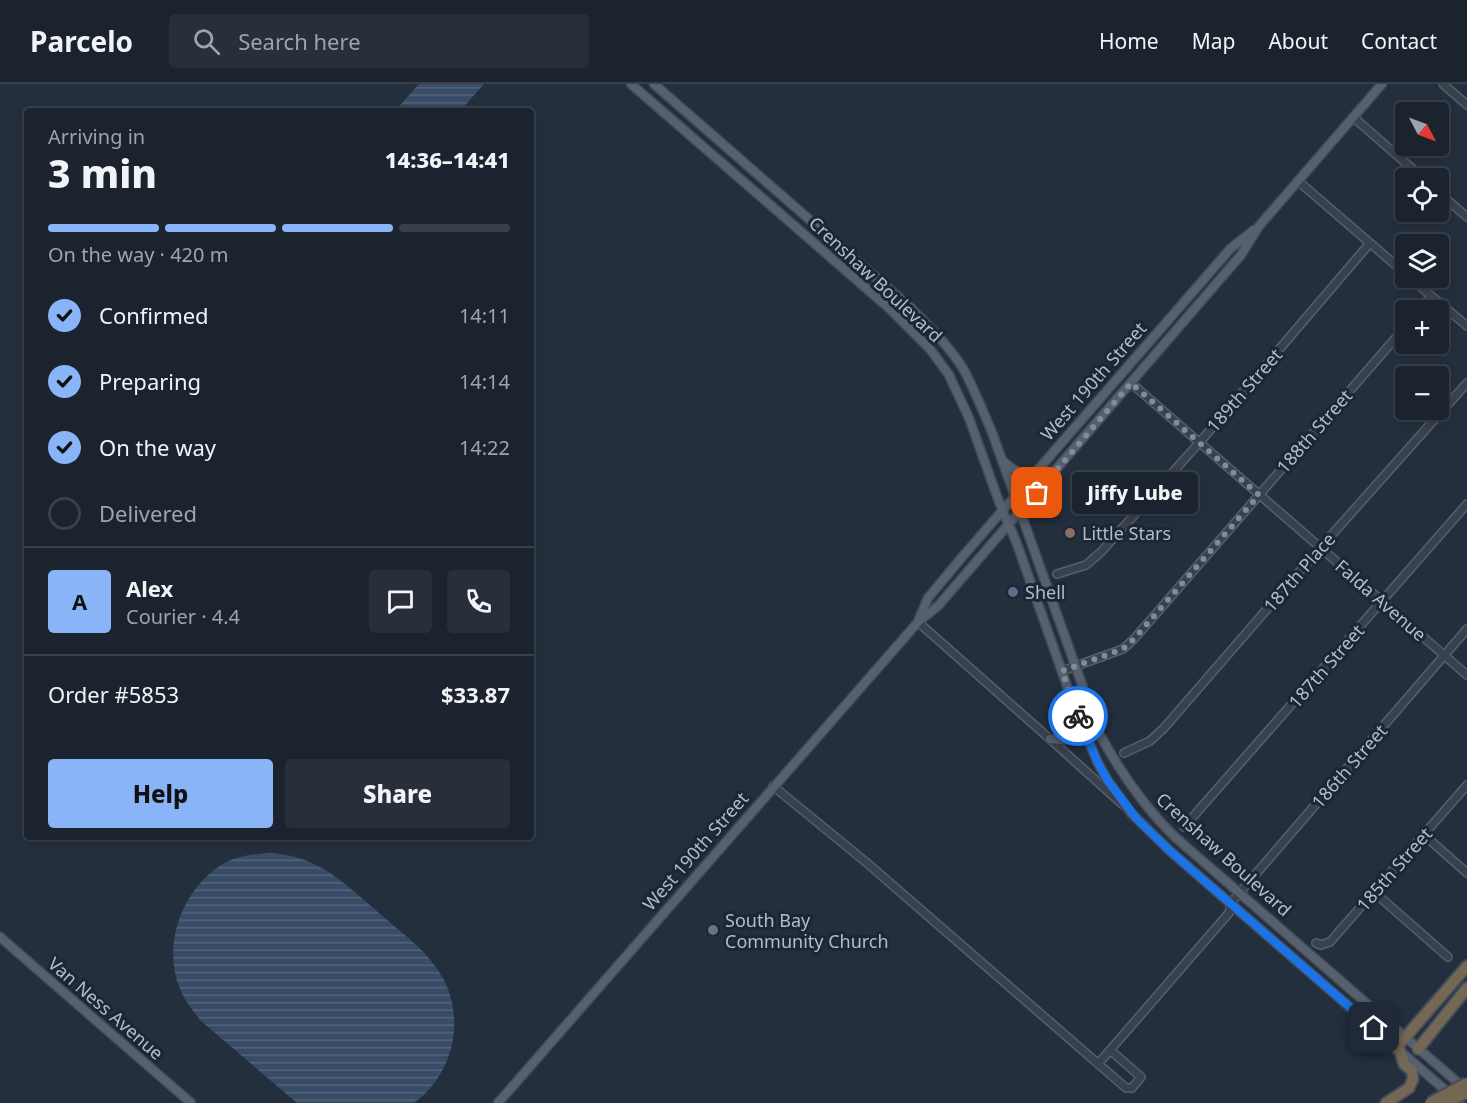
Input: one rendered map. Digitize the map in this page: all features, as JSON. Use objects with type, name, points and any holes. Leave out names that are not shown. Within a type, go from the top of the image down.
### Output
[{"type":"highway","points":[[1386,1103],[1410,1088],[1413,1079],[1412,1071],[1404,1064],[1398,1049],[1404,1037],[1467,966]]},
{"type":"highway","points":[[1418,1049],[1467,988]]},
{"type":"highway","points":[[1430,1103],[1467,1083]]},
{"type":"highway","points":[[1447,1103],[1467,1091]]},
{"type":"highway","points":[[1459,1103],[1467,1098]]},
{"type":"main road","name":"Crenshaw Boulevard","points":[[631,84],[890,309],[930,349],[949,375],[969,418],[1086,738],[1108,781],[1131,813],[1160,842],[1459,1103]]},
{"type":"main road","name":"Crenshaw Boulevard","points":[[654,84],[900,298],[941,340],[963,368],[978,399],[1001,459],[1100,735],[1122,774],[1154,815],[1467,1091]]},
{"type":"main road","name":"West 190th Street","points":[[498,1103],[773,786],[918,622],[938,606],[1020,512],[1241,255],[1259,226],[1382,84]]},
{"type":"main road","name":"West 190th Street","points":[[918,622],[928,598],[1231,248],[1259,226]]},
{"type":"main road","points":[[890,309],[900,298]]},
{"type":"main road","points":[[1001,459],[1015,471],[1027,474],[1037,472]]},
{"type":"main road","points":[[1050,739],[1062,740],[1100,735]]},
{"type":"main road","name":"Van Ness Avenue","points":[[0,938],[191,1103]]},
{"type":"street","points":[[1443,84],[1467,105]]},
{"type":"street","points":[[1353,117],[1412,168]]},
{"type":"street","points":[[1298,181],[1395,265]]},
{"type":"street","points":[[1449,201],[1467,217]]},
{"type":"street","name":"189th Street","points":[[1057,574],[1086,565],[1093,560],[1199,443],[1370,243]]},
{"type":"street","points":[[1422,288],[1467,326]]},
{"type":"street","points":[[1428,300],[1431,296]]},
{"type":"street","name":"188th Street","points":[[1062,671],[1123,649],[1134,639],[1395,339]]},
{"type":"street","name":"187th Place","points":[[1124,753],[1150,741],[1164,728],[1467,382]]},
{"type":"street","name":"Falda Avenue","points":[[1131,383],[1467,675]]},
{"type":"street","name":"187th Street","points":[[1184,827],[1467,504]]},
{"type":"street","points":[[918,622],[1131,813]]},
{"type":"street","name":"186th Street","points":[[1098,1064],[1229,913],[1232,903],[1240,893],[1467,629]]},
{"type":"street","name":"185th Street","points":[[1316,943],[1321,945],[1330,942],[1467,785]]},
{"type":"street","points":[[773,786],[869,865],[1126,1088],[1132,1088],[1141,1077],[1110,1050]]},
{"type":"street","points":[[1424,835],[1467,873]]},
{"type":"street","points":[[1374,892],[1448,957]]},
{"type":"water","points":[[419,84],[484,84],[463,108],[398,108]]},
{"type":"water","points":[[270,853],[303,859],[342,881],[416,944],[435,966],[445,983],[452,1001],[453,1039],[440,1075],[429,1090],[414,1103],[297,1103],[200,1020],[184,997],[175,970],[173,951],[181,914],[190,896],[216,868],[233,859]]},
{"type":"way so far","points":[[1037,493],[1131,383],[1259,495],[1123,649],[1062,671],[1078,716]]},
{"type":"place","name":"Jiffy Lube","points":[[1037,493]]},
{"type":"place","name":"Little Stars","points":[[1070,533]]},
{"type":"place","name":"Shell","points":[[1013,592]]},
{"type":"place","name":"South Bay Community Church","points":[[713,930]]},
{"type":"route","points":[[1078,716],[1086,738],[1108,781],[1137,819],[1170,851],[1374,1028]]}]
